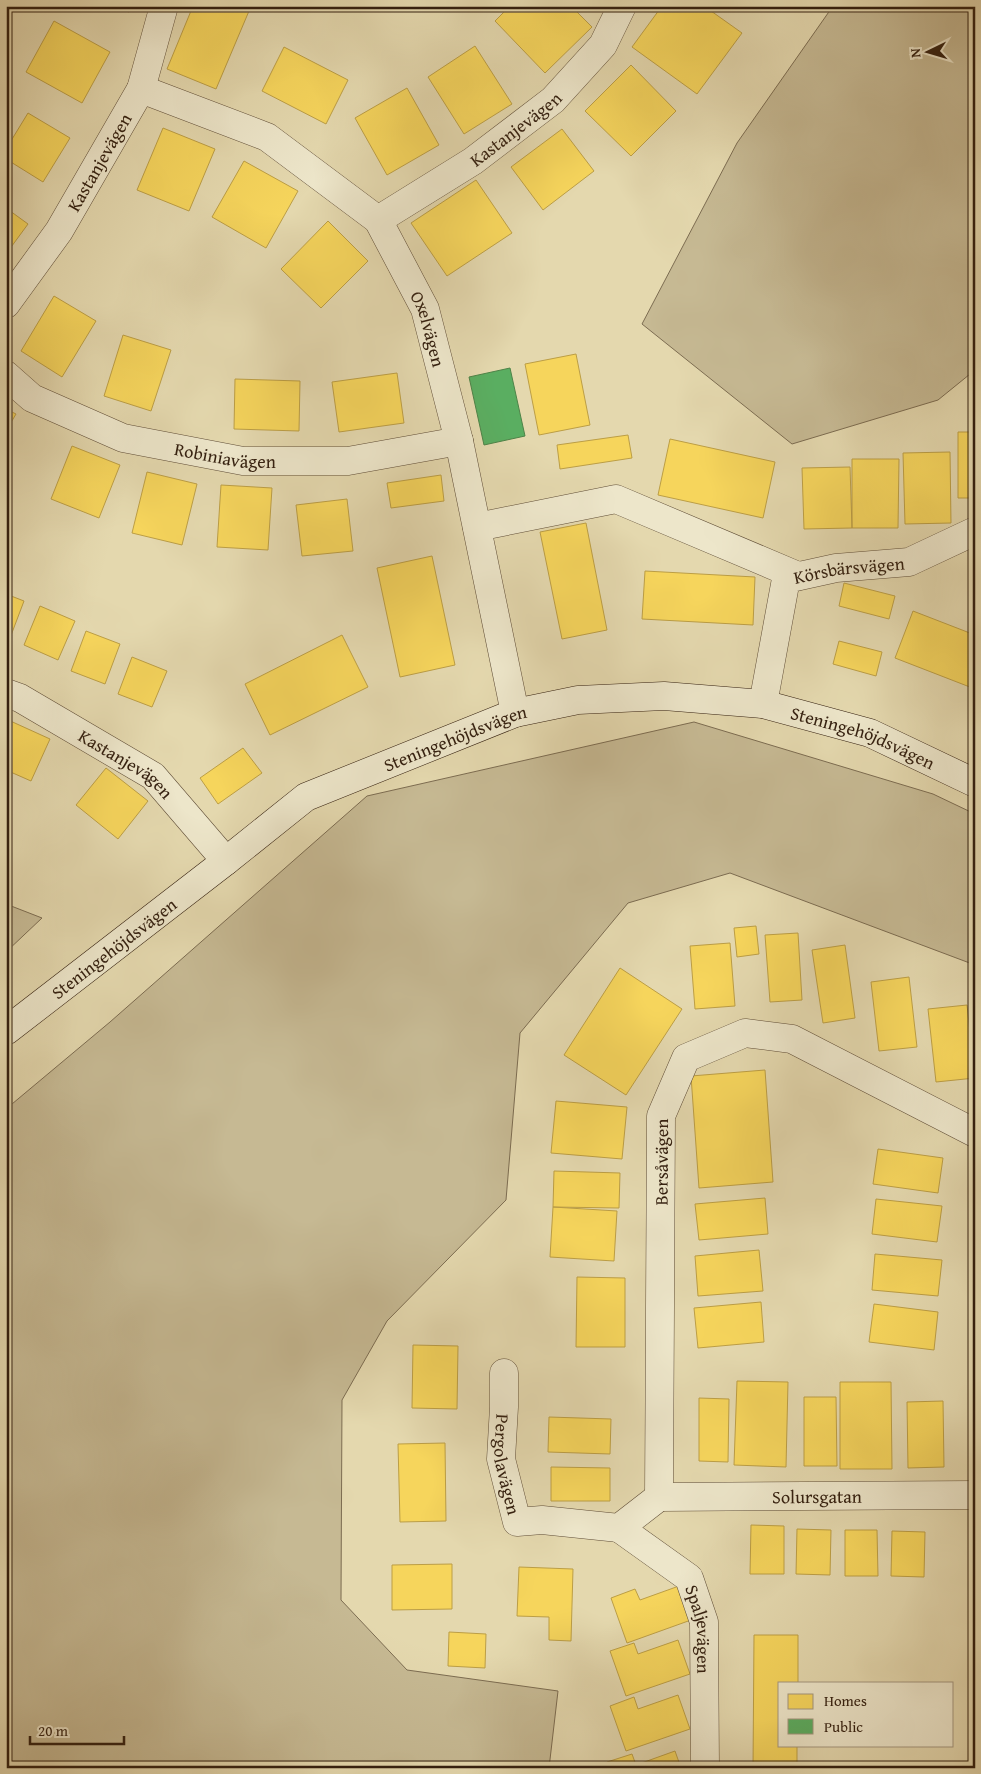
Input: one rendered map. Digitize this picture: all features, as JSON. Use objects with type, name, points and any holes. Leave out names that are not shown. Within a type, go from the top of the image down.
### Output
[{"type":"street","name":"Kastanjevägen","points":[[6,304],[59,231],[140,89],[164,6]]},
{"type":"street","name":"Kastanjevägen","points":[[378,220],[474,161],[553,100],[603,45],[622,6]]},
{"type":"street","name":"Oxelvägen","points":[[140,89],[267,138],[378,220],[425,309],[459,441],[515,713]]},
{"type":"street","name":"Robiniavägen","points":[[6,375],[32,398],[123,438],[243,461],[348,461],[459,441]]},
{"type":"street","points":[[477,527],[616,499],[798,576]]},
{"type":"street","name":"Körsbärsvägen","points":[[763,704],[786,579],[836,568],[909,562],[975,531]]},
{"type":"street","name":"Kastanjevägen","points":[[6,693],[20,698],[153,776],[226,861]]},
{"type":"street","name":"Steningehöjdsvägen","points":[[6,1031],[306,797],[515,713],[578,700],[664,696],[763,704],[870,733],[975,783]]},
{"type":"street","name":"Bersåvägen","points":[[659,1497],[661,1116],[686,1058],[745,1033],[792,1039],[975,1132]]},
{"type":"street","name":"Pergolavägen","points":[[504,1374],[504,1407],[500,1459],[517,1522],[542,1520],[619,1528]]},
{"type":"street","points":[[974,1494],[975,1474]]},
{"type":"street","name":"Solursgatan","points":[[659,1497],[974,1494]]},
{"type":"street","points":[[619,1528],[659,1497]]},
{"type":"street","name":"Spaljevägen","points":[[619,1528],[689,1578],[704,1622],[705,1768]]},
{"type":"shaded area","points":[[833,6],[975,6],[975,370],[938,400],[792,444],[642,324],[737,143]]},
{"type":"shaded area","points":[[694,722],[933,794],[975,814],[975,965],[730,873],[628,903],[520,1033],[506,1200],[387,1321],[342,1400],[341,1600],[407,1670],[558,1691],[549,1768],[6,1768],[6,1109],[110,1022],[367,796]]},
{"type":"shaded area","points":[[6,904],[42,918],[6,952]]},
{"type":"building: Homes","points":[[109,6],[130,6],[129,12]]},
{"type":"building: Homes","points":[[193,6],[238,6],[249,11],[216,89],[167,69]]},
{"type":"building: Homes","points":[[510,6],[571,6],[592,27],[545,73],[495,21]]},
{"type":"building: Homes","points":[[662,6],[704,6],[742,33],[697,94],[632,47]]},
{"type":"building: Homes","points":[[54,21],[110,52],[82,103],[26,72]]},
{"type":"building: Homes","points":[[475,46],[512,104],[464,134],[428,77]]},
{"type":"building: Homes","points":[[284,47],[348,80],[326,124],[262,91]]},
{"type":"building: Homes","points":[[631,65],[676,111],[631,156],[585,111]]},
{"type":"building: Homes","points":[[407,88],[439,145],[387,175],[355,118]]},
{"type":"building: Homes","points":[[28,113],[70,138],[43,182],[6,159],[6,149]]},
{"type":"building: Homes","points":[[163,128],[215,149],[189,211],[137,190]]},
{"type":"building: Homes","points":[[562,129],[594,171],[543,210],[511,167]]},
{"type":"building: Homes","points":[[244,161],[298,191],[266,248],[212,217]]},
{"type":"building: Homes","points":[[476,180],[512,233],[447,276],[411,223]]},
{"type":"building: Homes","points":[[6,208],[28,224],[6,254]]},
{"type":"building: Homes","points":[[328,221],[368,261],[321,308],[281,269]]},
{"type":"building: Homes","points":[[54,296],[96,321],[62,377],[21,351]]},
{"type":"building: Homes","points":[[123,335],[171,350],[151,411],[104,396]]},
{"type":"building: Homes","points":[[576,354],[590,425],[539,435],[525,364]]},
{"type":"building: Homes","points":[[397,373],[404,423],[339,432],[332,382]]},
{"type":"building: Homes","points":[[235,379],[300,381],[299,431],[234,429]]},
{"type":"building: Homes","points":[[6,409],[16,414],[6,431]]},
{"type":"building: Homes","points":[[958,432],[975,432],[975,498],[958,498]]},
{"type":"building: Homes","points":[[628,435],[632,458],[560,469],[557,445]]},
{"type":"building: Homes","points":[[670,439],[775,462],[763,518],[658,495]]},
{"type":"building: Homes","points":[[72,446],[120,465],[99,518],[51,499]]},
{"type":"building: Homes","points":[[950,452],[951,523],[905,524],[903,453]]},
{"type":"building: Homes","points":[[852,459],[899,459],[898,528],[852,528]]},
{"type":"building: Homes","points":[[850,467],[852,528],[804,529],[802,468]]},
{"type":"building: Homes","points":[[147,472],[197,484],[182,545],[132,533]]},
{"type":"building: Homes","points":[[441,475],[444,501],[391,508],[387,483]]},
{"type":"building: Homes","points":[[221,485],[272,488],[268,550],[217,547]]},
{"type":"building: Homes","points":[[347,499],[353,551],[302,556],[296,505]]},
{"type":"building: Homes","points":[[586,523],[607,630],[562,639],[540,532]]},
{"type":"building: Homes","points":[[432,556],[455,665],[400,677],[377,568]]},
{"type":"building: Homes","points":[[645,571],[755,577],[753,625],[642,619]]},
{"type":"building: Homes","points":[[844,583],[895,596],[889,619],[839,606]]},
{"type":"building: Homes","points":[[6,594],[24,601],[10,638],[6,636]]},
{"type":"building: Homes","points":[[40,606],[75,621],[58,660],[24,645]]},
{"type":"building: Homes","points":[[913,611],[975,635],[975,689],[895,658]]},
{"type":"building: Homes","points":[[86,631],[120,644],[105,684],[71,671]]},
{"type":"building: Homes","points":[[342,635],[368,687],[270,735],[245,684]]},
{"type":"building: Homes","points":[[839,641],[882,652],[876,676],[833,664]]},
{"type":"building: Homes","points":[[132,657],[167,671],[152,707],[118,694]]},
{"type":"building: Homes","points":[[6,719],[50,739],[31,781],[6,770]]},
{"type":"building: Homes","points":[[243,748],[262,773],[218,804],[200,778]]},
{"type":"building: Homes","points":[[106,768],[148,801],[118,839],[76,805]]},
{"type":"building: Homes","points":[[756,926],[759,954],[737,957],[734,928]]},
{"type":"building: Homes","points":[[798,933],[802,1000],[770,1002],[765,935]]},
{"type":"building: Homes","points":[[730,943],[735,1006],[695,1009],[690,946]]},
{"type":"building: Homes","points":[[845,945],[855,1018],[823,1023],[812,950]]},
{"type":"building: Homes","points":[[620,968],[682,1009],[626,1095],[564,1055]]},
{"type":"building: Homes","points":[[909,977],[917,1047],[879,1051],[871,982]]},
{"type":"building: Homes","points":[[967,1005],[975,1078],[936,1082],[928,1009]]},
{"type":"building: Homes","points":[[765,1070],[773,1182],[699,1188],[691,1076]]},
{"type":"building: Homes","points":[[556,1101],[627,1107],[622,1159],[551,1153]]},
{"type":"building: Homes","points":[[878,1149],[943,1158],[938,1193],[873,1184]]},
{"type":"building: Homes","points":[[554,1171],[620,1173],[619,1208],[553,1207]]},
{"type":"building: Homes","points":[[765,1198],[768,1234],[699,1240],[695,1204]]},
{"type":"building: Homes","points":[[876,1199],[942,1206],[937,1242],[872,1234]]},
{"type":"building: Homes","points":[[553,1207],[617,1211],[614,1261],[550,1257]]},
{"type":"building: Homes","points":[[759,1250],[763,1291],[698,1296],[695,1256]]},
{"type":"building: Homes","points":[[875,1254],[942,1260],[938,1296],[872,1290]]},
{"type":"building: Homes","points":[[577,1277],[625,1278],[625,1347],[576,1347]]},
{"type":"building: Homes","points":[[761,1302],[764,1342],[698,1348],[694,1308]]},
{"type":"building: Homes","points":[[874,1304],[938,1312],[934,1350],[869,1342]]},
{"type":"building: Homes","points":[[413,1345],[458,1346],[457,1409],[412,1408]]},
{"type":"building: Homes","points":[[737,1381],[788,1382],[786,1467],[734,1465]]},
{"type":"building: Homes","points":[[840,1382],[891,1382],[892,1469],[840,1469]]},
{"type":"building: Homes","points":[[804,1397],[836,1397],[837,1466],[804,1466]]},
{"type":"building: Homes","points":[[699,1398],[729,1399],[728,1462],[699,1461]]},
{"type":"building: Homes","points":[[943,1401],[944,1467],[908,1468],[907,1402]]},
{"type":"building: Homes","points":[[549,1417],[611,1419],[610,1454],[548,1452]]},
{"type":"building: Homes","points":[[445,1443],[446,1521],[400,1522],[398,1444]]},
{"type":"building: Homes","points":[[551,1467],[610,1468],[610,1501],[551,1501]]},
{"type":"building: Homes","points":[[751,1525],[784,1526],[784,1574],[750,1574]]},
{"type":"building: Homes","points":[[797,1529],[831,1530],[830,1575],[796,1574]]},
{"type":"building: Homes","points":[[845,1530],[877,1530],[878,1576],[845,1576]]},
{"type":"building: Homes","points":[[892,1531],[925,1532],[924,1577],[891,1576]]},
{"type":"building: Homes","points":[[452,1564],[452,1609],[392,1610],[392,1565]]},
{"type":"building: Homes","points":[[519,1567],[573,1569],[571,1641],[549,1640],[549,1617],[517,1616]]},
{"type":"building: Homes","points":[[679,1586],[691,1620],[627,1643],[611,1598],[635,1589],[640,1600]]},
{"type":"building: Homes","points":[[449,1632],[486,1634],[485,1668],[448,1666]]},
{"type":"building: Homes","points":[[754,1635],[798,1635],[798,1682],[778,1682],[778,1746],[797,1746],[797,1768],[753,1768]]},
{"type":"building: Homes","points":[[678,1640],[690,1674],[626,1696],[610,1651],[634,1643],[638,1654]]},
{"type":"building: Homes","points":[[678,1695],[690,1729],[626,1751],[610,1706],[634,1697],[638,1709]]},
{"type":"building: Homes","points":[[675,1751],[681,1768],[609,1768],[607,1762],[632,1754],[636,1765]]},
{"type":"building: Public","points":[[510,368],[525,436],[484,445],[469,377]]}]
